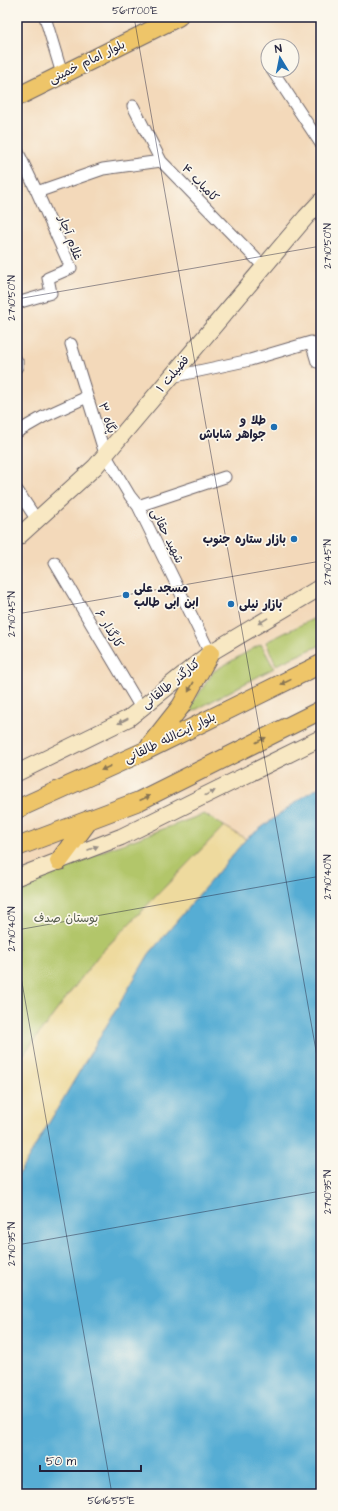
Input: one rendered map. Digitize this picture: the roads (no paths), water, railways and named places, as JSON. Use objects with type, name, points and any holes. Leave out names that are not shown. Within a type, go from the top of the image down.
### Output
[{"type":"main road","name":"بلوار امام خمینی","points":[[17,96],[178,17]]},
{"type":"main road","points":[[145,751],[161,733],[181,706],[210,653]]},
{"type":"main road","name":"بلوار آیت‌الله طالقانی","points":[[17,809],[145,751],[321,664]]},
{"type":"main road","points":[[17,847],[152,795],[321,710]]},
{"type":"main road","points":[[59,862],[90,819]]},
{"type":"street","points":[[46,17],[62,74]]},
{"type":"street","points":[[277,78],[321,144]]},
{"type":"street","name":"کامیاب ۴","points":[[133,106],[161,161],[264,267]]},
{"type":"street","name":"غلام آچار","points":[[17,150],[71,268],[48,278],[52,293],[17,303]]},
{"type":"street","points":[[37,192],[104,169],[161,161]]},
{"type":"street","name":"فضیلت ۱","points":[[17,538],[95,467],[321,201]]},
{"type":"street","points":[[171,377],[250,360],[311,342],[317,362],[321,362]]},
{"type":"street","name":"پگاه ۳","points":[[70,344],[105,454],[130,496]]},
{"type":"street","points":[[17,361],[17,367]]},
{"type":"street","points":[[17,432],[43,417],[87,397]]},
{"type":"street","points":[[138,506],[225,476]]},
{"type":"street","points":[[17,490],[37,520]]},
{"type":"street","name":"شهید حقانی","points":[[130,496],[138,506],[210,653]]},
{"type":"street","name":"کارگذار ۶","points":[[55,563],[141,708]]},
{"type":"street","name":"کنارگذر طالقانی","points":[[17,773],[129,718],[210,653],[321,587]]},
{"type":"street","points":[[17,877],[121,837],[321,738]]},
{"type":"water","points":[[321,786],[321,1494],[17,1494],[17,1177],[149,954],[246,839],[307,794]]},
{"type":"place","name":"طلا و جواهر شاباش","points":[[274,427]]},
{"type":"place","name":"بازار ستاره جنوب","points":[[294,539]]},
{"type":"place","name":"مسجد علی ابن ابی طالب","points":[[126,595]]},
{"type":"place","name":"بازار نیلی","points":[[231,604]]},
{"type":"park label","name":"بوستان صدف","points":[[66,918]]}]
